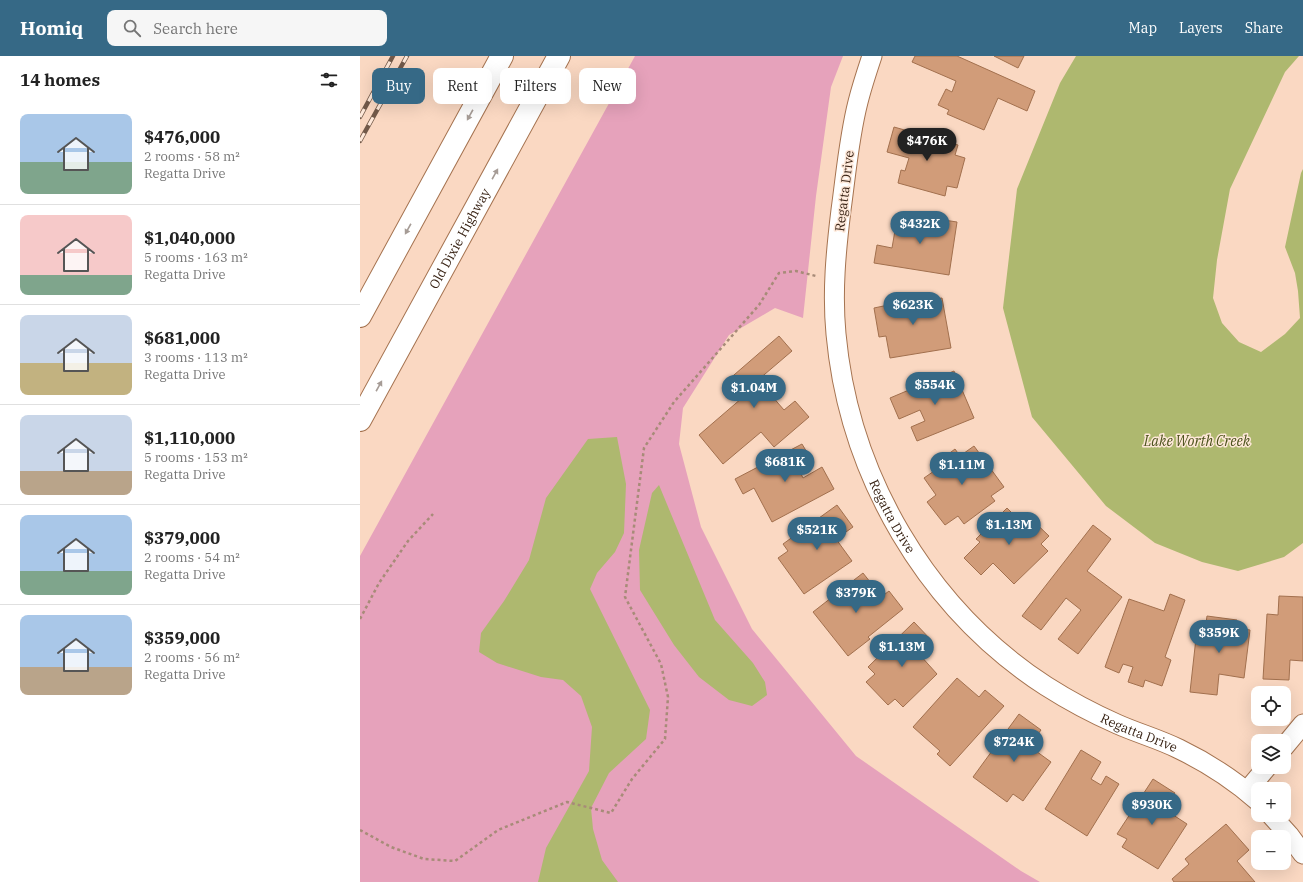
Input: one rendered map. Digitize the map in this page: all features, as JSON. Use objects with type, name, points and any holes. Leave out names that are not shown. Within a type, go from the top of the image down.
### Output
[{"type":"main road","points":[[360,316],[502,56]]},
{"type":"main road","name":"Old Dixie Highway","points":[[360,420],[559,56]]},
{"type":"street","name":"Regatta Drive","points":[[872,56],[858,102],[849,151],[835,260],[835,333],[842,383],[854,432],[866,464],[887,510],[912,554],[943,595],[966,620],[1003,654],[1044,684],[1072,702],[1118,724],[1177,748],[1214,767],[1251,795]]},
{"type":"street","points":[[1291,739],[1303,724]]},
{"type":"street","points":[[1277,822],[1303,854]]},
{"type":"path","points":[[360,830],[391,847],[424,859],[455,861],[498,830],[567,802],[612,813],[632,779],[665,739],[668,697],[661,664],[624,597],[644,448],[674,402],[759,306],[780,273],[796,271],[816,276]]},
{"type":"path","points":[[360,619],[379,583],[408,541],[433,514]]},
{"type":"shaded area","points":[[635,56],[843,56],[831,87],[816,196],[803,318],[775,308],[729,335],[683,408],[679,444],[701,527],[752,629],[856,756],[1021,871],[1040,882],[360,882],[360,556],[609,104],[636,104],[636,68],[628,68]]},
{"type":"water","name":"Lake Worth Creek","points":[[1076,56],[1299,56],[1285,72],[1230,189],[1217,260],[1213,298],[1222,323],[1239,342],[1261,352],[1285,334],[1300,318],[1295,273],[1285,247],[1303,169],[1303,543],[1284,557],[1238,571],[1202,562],[1155,543],[1106,506],[1032,417],[1003,308],[1017,189],[1060,83]]},
{"type":"water","points":[[617,437],[626,484],[624,533],[615,552],[597,573],[590,589],[650,710],[646,739],[609,773],[591,808],[593,829],[602,860],[618,882],[538,882],[546,848],[589,771],[592,727],[581,696],[563,680],[541,677],[497,663],[479,652],[481,633],[504,601],[529,560],[546,498],[588,439]]},
{"type":"water","points":[[659,485],[715,620],[753,663],[765,682],[767,695],[752,706],[729,700],[699,677],[674,645],[640,590],[639,550],[652,493]]},
{"type":"building","points":[[915,56],[957,56],[1035,91],[1027,111],[998,98],[984,130],[947,114],[949,110],[938,105],[946,89],[952,92],[956,81],[912,62]]},
{"type":"building","points":[[994,56],[1024,56],[1018,68]]},
{"type":"building","points":[[894,127],[958,145],[955,155],[965,158],[957,188],[947,186],[945,196],[898,183],[901,170],[905,171],[909,158],[887,152]]},
{"type":"building","points":[[898,213],[957,222],[949,275],[874,263],[877,245],[892,248]]},
{"type":"building","points":[[922,295],[923,301],[942,298],[951,348],[890,358],[886,336],[879,337],[874,308],[893,304],[892,300]]},
{"type":"building","points":[[779,336],[792,351],[758,380],[784,410],[795,401],[809,417],[774,447],[761,432],[723,464],[699,435],[742,398],[727,381]]},
{"type":"building","points":[[954,371],[974,418],[917,441],[911,427],[925,421],[920,410],[899,419],[890,398]]},
{"type":"building","points":[[802,444],[811,459],[797,466],[803,478],[822,467],[834,489],[772,522],[754,488],[743,494],[735,479]]},
{"type":"building","points":[[974,446],[1004,487],[991,496],[995,501],[964,524],[958,516],[945,525],[927,502],[936,495],[924,478],[937,469],[934,465],[955,449],[960,456]]},
{"type":"building","points":[[837,505],[853,527],[836,539],[852,561],[804,594],[778,558],[788,551],[783,544]]},
{"type":"building","points":[[1007,508],[1020,521],[1026,514],[1049,536],[1041,544],[1048,551],[1014,584],[993,563],[981,575],[964,558],[980,542],[976,539]]},
{"type":"building","points":[[1093,525],[1111,539],[1087,571],[1122,597],[1078,654],[1058,639],[1081,610],[1066,598],[1041,630],[1022,616]]},
{"type":"building","points":[[863,573],[874,587],[868,591],[876,601],[889,591],[903,609],[868,637],[870,639],[848,656],[813,612]]},
{"type":"building","points":[[1170,594],[1185,600],[1165,657],[1171,660],[1162,686],[1145,680],[1143,687],[1128,682],[1133,667],[1123,664],[1119,673],[1105,667],[1129,599],[1164,611]]},
{"type":"building","points":[[1279,596],[1303,597],[1303,661],[1290,660],[1289,680],[1263,679],[1267,614],[1278,615]]},
{"type":"building","points":[[1207,616],[1237,620],[1237,628],[1250,630],[1244,678],[1219,674],[1217,695],[1190,692],[1197,629],[1205,630]]},
{"type":"building","points":[[914,622],[932,641],[919,654],[937,674],[903,707],[895,699],[888,705],[866,682],[875,674],[868,667]]},
{"type":"building","points":[[957,678],[979,697],[985,690],[1004,706],[950,766],[937,754],[940,751],[913,727]]},
{"type":"building","points":[[1019,714],[1041,730],[1029,746],[1051,762],[1023,801],[1013,794],[1007,802],[973,777]]},
{"type":"building","points":[[1081,750],[1101,762],[1091,779],[1101,785],[1106,776],[1119,784],[1087,836],[1045,809]]},
{"type":"building","points":[[1153,779],[1175,793],[1164,809],[1187,824],[1158,869],[1122,847],[1127,839],[1117,834]]},
{"type":"building","points":[[1226,824],[1249,850],[1237,861],[1255,882],[1174,882],[1172,879],[1189,864],[1185,859]]},
{"type":"railway","points":[[360,117],[393,56]]},
{"type":"railway","points":[[360,141],[407,56]]}]
